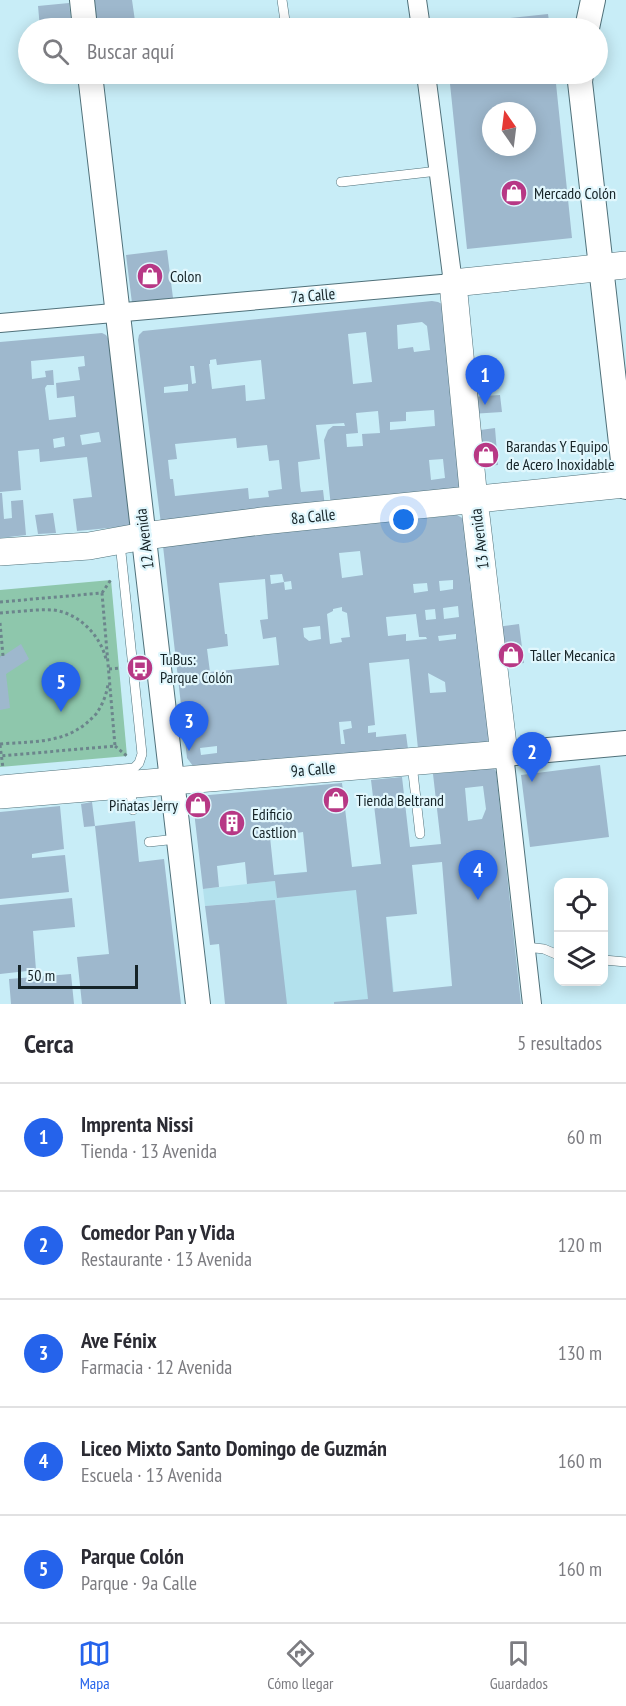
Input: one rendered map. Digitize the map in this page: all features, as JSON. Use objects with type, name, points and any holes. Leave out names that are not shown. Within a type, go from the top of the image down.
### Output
[{"type":"main road","name":"7a Calle","points":[[453,283],[614,267]]},
{"type":"main road","name":"13 Avenida","points":[[453,283],[474,499],[504,754]]},
{"type":"main road","name":"8a Calle","points":[[0,552],[33,546],[89,546],[262,517],[626,485]]},
{"type":"main road","name":"9a Calle","points":[[0,795],[71,793],[131,797],[171,780],[504,754]]},
{"type":"street","points":[[81,0],[84,18]]},
{"type":"street","points":[[417,0],[420,18]]},
{"type":"street","points":[[589,18],[593,0]]},
{"type":"street","name":"12 Avenida","points":[[91,84],[117,313],[140,471],[131,538],[171,780],[198,1004]]},
{"type":"street","name":"13 Avenida","points":[[427,84],[453,283]]},
{"type":"street","points":[[580,84],[614,267],[626,485]]},
{"type":"street","name":"7a Calle","points":[[0,324],[453,283]]},
{"type":"street","name":"9a Calle","points":[[504,754],[626,743]]},
{"type":"street","name":"13 Avenida","points":[[504,754],[532,1004]]},
{"type":"lane","points":[[282,0],[285,18]]},
{"type":"lane","points":[[341,182],[438,171]]},
{"type":"lane","points":[[0,780],[134,768],[140,763],[142,753],[131,538]]},
{"type":"lane","points":[[411,761],[420,834]]},
{"type":"lane","points":[[149,842],[178,838]]},
{"type":"lane","points":[[526,947],[544,949],[554,953]]},
{"type":"lane","points":[[608,960],[626,962]]},
{"type":"path","points":[[111,580],[102,593],[115,746],[126,756]]},
{"type":"path","points":[[0,602],[102,593]]},
{"type":"path","points":[[0,613],[55,610],[75,617],[92,630],[104,648],[109,669],[108,690],[99,709],[85,725],[67,736],[0,744],[3,767]]},
{"type":"path","points":[[0,623],[3,656],[0,656]]},
{"type":"path","points":[[109,669],[119,668]]},
{"type":"path","points":[[1,756],[115,746]]},
{"type":"shaded area","points":[[381,864],[395,1004],[260,1004],[249,902],[205,906],[203,889],[275,881],[274,875]]},
{"type":"green space","points":[[111,580],[127,756],[0,767],[0,590]]},
{"type":"building","points":[[93,0],[132,0],[135,18],[93,18]]},
{"type":"building","points":[[69,3],[71,18],[39,18],[38,6]]},
{"type":"building","points":[[548,14],[549,18],[510,18]]},
{"type":"building","name":"Mercado Colón","points":[[450,84],[556,84],[572,238],[467,249]]},
{"type":"building","name":"Colon","points":[[167,250],[173,298],[132,303],[126,255]]},
{"type":"building","points":[[432,301],[444,305],[460,490],[331,507],[324,440],[328,430],[333,426],[345,426],[344,423],[316,425],[320,459],[298,462],[300,486],[301,492],[323,490],[325,507],[161,524],[138,340],[143,331]],"holes":[[[422,322],[427,326],[430,350],[414,352],[413,347],[398,349],[397,325]],[[366,332],[372,382],[353,384],[348,334]],[[216,359],[217,365],[261,360],[265,399],[246,401],[245,385],[212,389],[210,360]],[[190,366],[194,366],[196,383],[192,384]],[[188,384],[188,391],[164,393],[164,387]],[[434,410],[435,426],[390,430],[390,422],[406,421],[406,412]],[[378,411],[380,433],[362,434],[363,446],[347,447],[346,434],[358,433],[356,413]],[[236,438],[237,448],[267,445],[269,461],[279,460],[282,489],[268,491],[269,497],[249,499],[248,488],[175,496],[168,460],[177,459],[175,444]],[[443,459],[445,478],[431,480],[429,460]]]},
{"type":"building","points":[[102,333],[106,335],[109,340],[130,526],[77,531],[73,499],[92,497],[87,457],[40,462],[39,449],[18,451],[21,490],[0,492],[0,342]],"holes":[[[84,356],[85,366],[78,367],[80,380],[56,383],[57,398],[74,396],[76,417],[49,420],[45,388],[47,385],[54,385],[53,370],[45,371],[46,377],[32,379],[31,361]],[[99,432],[101,442],[82,445],[80,435]],[[64,437],[65,446],[54,448],[53,439]]]},
{"type":"building","points":[[500,395],[502,412],[471,414],[470,397]]},
{"type":"building","points":[[495,428],[498,465],[477,467],[473,431]]},
{"type":"building","points":[[0,493],[2,493],[4,519],[12,518],[11,501],[23,500],[26,535],[0,538]]},
{"type":"building","points":[[53,513],[56,533],[38,534],[35,515]]},
{"type":"building","points":[[457,515],[464,519],[491,738],[485,743],[418,749],[409,659],[369,663],[375,725],[368,726],[368,733],[376,732],[376,737],[406,734],[408,749],[193,766],[187,758],[164,544]],"holes":[[[360,551],[363,575],[342,578],[339,553]],[[282,574],[284,582],[271,584],[270,575]],[[265,579],[268,619],[260,620],[263,639],[276,637],[279,665],[210,672],[207,649],[228,646],[227,634],[225,634],[219,583]],[[453,580],[453,589],[440,591],[439,581]],[[291,581],[292,589],[285,590],[284,582]],[[427,583],[428,591],[414,593],[413,584]],[[458,606],[459,617],[444,619],[443,608]],[[342,607],[342,611],[347,613],[350,637],[341,638],[342,642],[330,644],[327,614],[333,609]],[[435,609],[436,619],[426,620],[425,610]],[[416,614],[419,637],[427,639],[406,641],[406,634],[388,636],[386,617]],[[320,626],[321,639],[309,641],[304,637],[303,628]],[[456,634],[456,639],[439,641],[438,636]],[[428,673],[445,682],[446,692],[430,693]],[[351,721],[352,728],[343,730],[345,744],[341,744],[339,722]],[[217,746],[217,753],[201,755],[200,748]]]},
{"type":"building","points":[[519,624],[524,663],[501,666],[496,627]]},
{"type":"building","points":[[21,644],[29,659],[6,674],[10,708],[0,710],[0,656]]},
{"type":"building","points":[[600,765],[609,837],[530,847],[521,775]]},
{"type":"building","points":[[494,768],[496,772],[521,1004],[334,1004],[334,1002],[368,999],[356,890],[277,898],[275,881],[247,884],[245,862],[217,866],[219,887],[203,889],[193,803],[198,796],[342,783],[352,867],[381,864],[371,780],[402,777],[410,847],[441,844],[433,774]],"holes":[[[483,786],[486,809],[482,819],[468,821],[465,788]],[[303,832],[307,872],[274,875],[270,837]],[[442,862],[452,986],[393,992],[386,917],[417,914],[412,865]]]},
{"type":"building","points":[[92,802],[95,826],[84,827],[81,804]]},
{"type":"building","points":[[60,806],[64,849],[32,854],[32,858],[65,855],[69,892],[0,899],[0,812]]},
{"type":"building","points":[[135,821],[139,862],[164,859],[181,1004],[82,1004],[77,957],[109,954],[95,826]]},
{"type":"building","points":[[72,898],[75,927],[33,931],[36,970],[0,974],[0,905]]},
{"type":"building","points":[[275,900],[287,1004],[225,1004],[219,944],[210,945],[205,906]]},
{"type":"building","points":[[71,974],[74,1004],[11,1004],[9,979]]},
{"type":"place","name":"Mercado Colón","points":[[514,193]]},
{"type":"place","name":"Colon","points":[[150,276]]},
{"type":"place","name":"Imprenta Nissi","points":[[485,405]]},
{"type":"place","name":"Barandas Y Equipo de Acero Inoxidable","points":[[486,455]]},
{"type":"place","name":"Taller Mecanica","points":[[511,655]]},
{"type":"place","name":"TuBus: Parque Colón","points":[[140,668]]},
{"type":"place","name":"Parque Colón","points":[[61,712]]},
{"type":"place","name":"Ave Fénix","points":[[189,751]]},
{"type":"place","name":"Comedor Pan y Vida","points":[[532,782]]},
{"type":"place","name":"Tienda Beltrand","points":[[336,800]]},
{"type":"place","name":"Piñatas Jerry","points":[[198,805]]},
{"type":"place","name":"Edificio Castlion","points":[[232,823]]},
{"type":"place","name":"Liceo Mixto Santo Domingo de Guzmán","points":[[478,900]]}]
